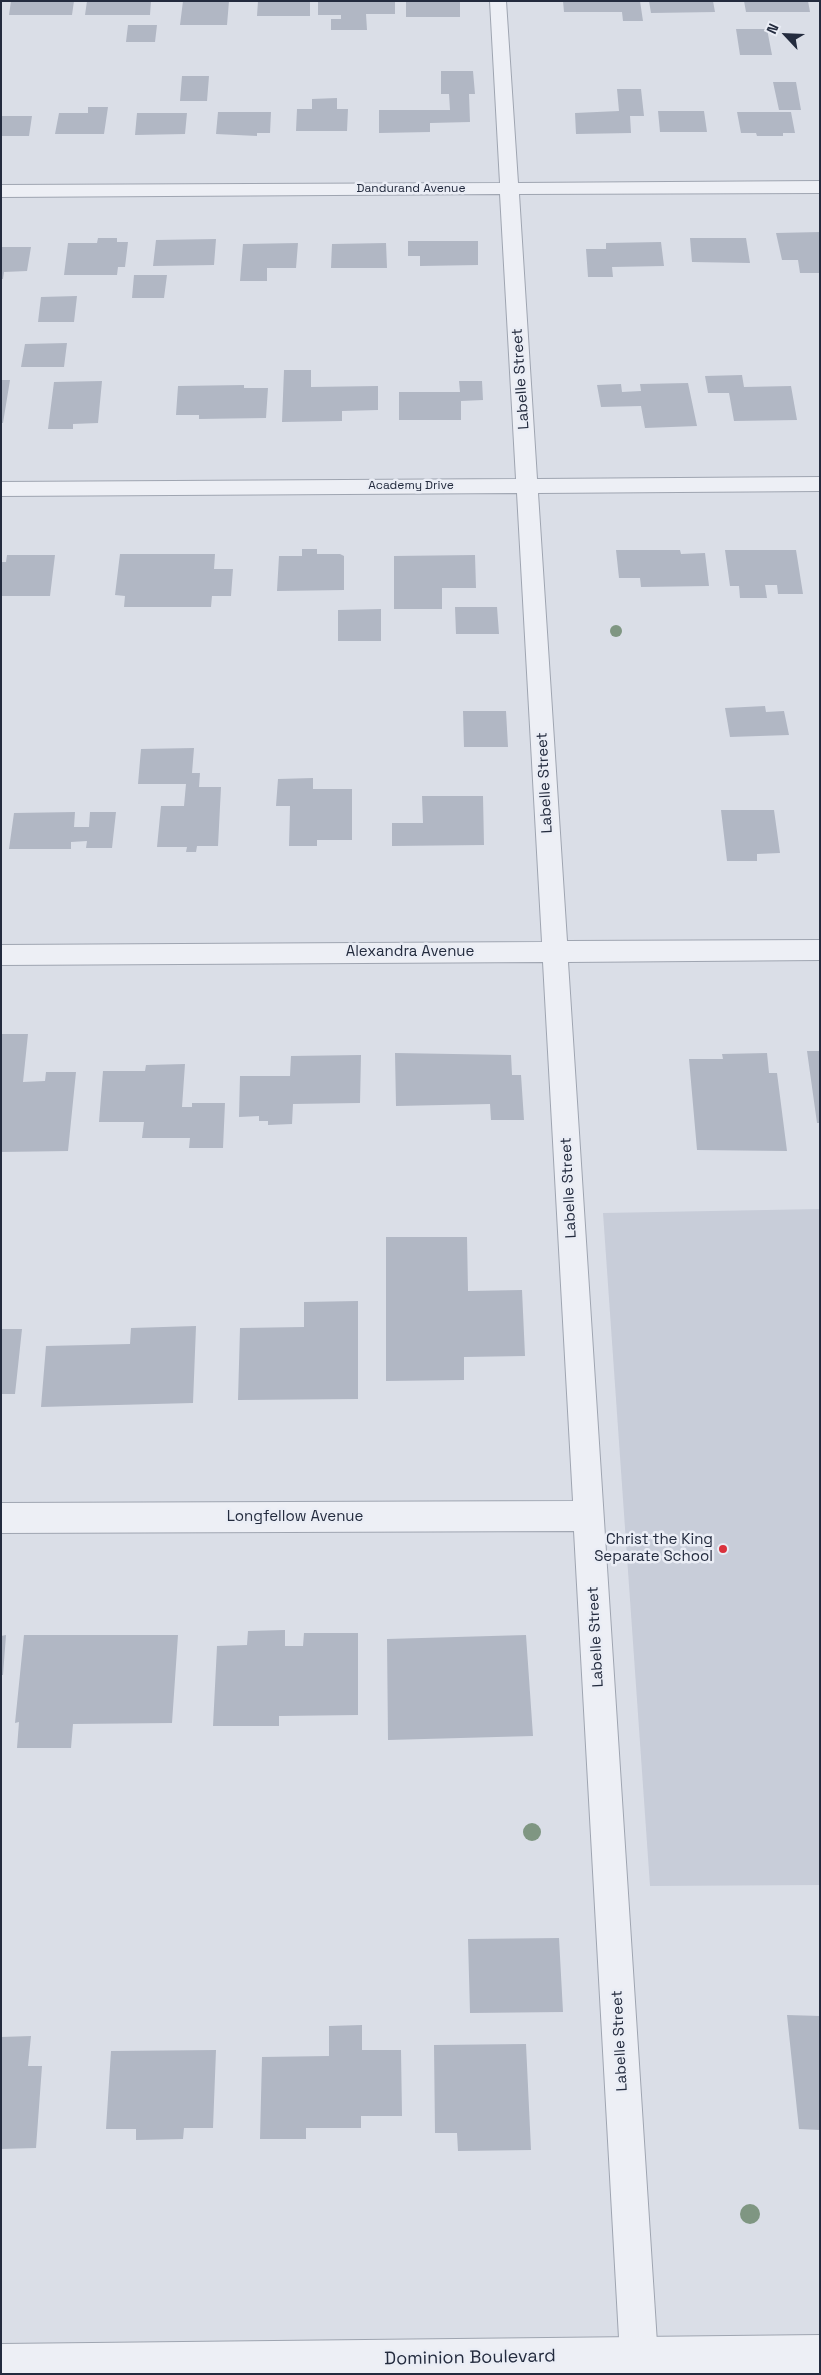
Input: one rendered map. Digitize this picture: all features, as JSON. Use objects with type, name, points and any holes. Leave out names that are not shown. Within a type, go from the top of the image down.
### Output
[{"type":"street","name":"Labelle Street","points":[[498,1],[640,2365]]},
{"type":"street","name":"Dandurand Avenue","points":[[1,191],[820,187]]},
{"type":"street","name":"Academy Drive","points":[[1,489],[820,484]]},
{"type":"street","name":"Alexandra Avenue","points":[[1,955],[820,950]]},
{"type":"street","name":"Longfellow Avenue","points":[[1,1518],[588,1516]]},
{"type":"street","name":"Dominion Boulevard","points":[[1,2363],[640,2365],[820,2354]]},
{"type":"shaded area","name":"Christ the King Separate School","points":[[820,1209],[820,1885],[650,1886],[603,1213]]},
{"type":"building","points":[[11,1],[74,1],[72,15],[9,15]]},
{"type":"building","points":[[87,1],[151,1],[150,15],[85,15]]},
{"type":"building","points":[[183,1],[229,1],[227,25],[180,25]]},
{"type":"building","points":[[258,1],[310,1],[310,16],[257,16]]},
{"type":"building","points":[[318,1],[395,1],[395,14],[366,14],[367,30],[331,30],[331,19],[341,19],[341,15],[318,15]]},
{"type":"building","points":[[406,1],[460,1],[460,17],[406,17]]},
{"type":"building","points":[[563,1],[640,1],[643,21],[623,21],[622,12],[564,12]]},
{"type":"building","points":[[649,1],[713,1],[715,12],[651,13]]},
{"type":"building","points":[[744,1],[808,1],[810,12],[746,12]]},
{"type":"building","points":[[128,25],[157,25],[155,42],[126,42]]},
{"type":"building","points":[[736,29],[767,29],[772,55],[740,55]]},
{"type":"building","points":[[441,71],[473,71],[475,94],[469,94],[470,122],[430,123],[430,132],[379,133],[379,110],[450,110],[449,94],[441,94]]},
{"type":"building","points":[[182,76],[209,76],[207,101],[180,101]]},
{"type":"building","points":[[773,82],[796,82],[801,110],[779,110]]},
{"type":"building","points":[[617,89],[641,89],[644,116],[630,116],[631,133],[576,134],[575,113],[619,111]]},
{"type":"building","points":[[337,98],[337,109],[348,109],[347,131],[296,131],[297,109],[312,109],[312,99]]},
{"type":"building","points":[[88,107],[108,107],[104,134],[55,134],[59,113],[88,113]]},
{"type":"building","points":[[658,111],[704,111],[707,132],[660,132]]},
{"type":"building","points":[[218,112],[271,112],[270,133],[257,133],[257,136],[216,134]]},
{"type":"building","points":[[737,112],[791,112],[795,133],[783,133],[783,136],[757,136],[756,133],[741,133]]},
{"type":"building","points":[[137,113],[187,113],[185,134],[135,135]]},
{"type":"building","points":[[1,116],[32,116],[29,136],[1,136]]},
{"type":"building","points":[[820,232],[820,273],[800,273],[798,260],[782,260],[776,233]]},
{"type":"building","points":[[98,238],[117,238],[117,242],[128,242],[125,267],[118,267],[117,275],[64,275],[68,243],[97,243]]},
{"type":"building","points":[[690,238],[746,238],[750,263],[692,262]]},
{"type":"building","points":[[216,239],[214,265],[153,266],[156,240]]},
{"type":"building","points":[[408,241],[478,241],[478,265],[420,266],[420,256],[408,256]]},
{"type":"building","points":[[661,242],[664,266],[612,267],[613,277],[588,277],[586,249],[606,249],[606,243]]},
{"type":"building","points":[[298,243],[296,268],[267,268],[267,281],[240,281],[243,244]]},
{"type":"building","points":[[386,243],[387,268],[331,268],[332,244]]},
{"type":"building","points":[[1,247],[31,247],[27,271],[4,272],[3,279],[1,279]]},
{"type":"building","points":[[134,275],[167,275],[164,298],[132,298]]},
{"type":"building","points":[[77,296],[74,322],[38,322],[41,297]]},
{"type":"building","points":[[67,343],[64,367],[21,367],[25,344]]},
{"type":"building","points":[[284,370],[311,370],[311,387],[378,386],[378,410],[342,411],[342,421],[282,422]]},
{"type":"building","points":[[742,375],[744,387],[791,386],[797,420],[734,421],[729,393],[708,393],[705,376]]},
{"type":"building","points":[[1,380],[10,380],[3,423],[1,423]]},
{"type":"building","points":[[102,381],[98,423],[73,424],[73,429],[48,429],[54,382]]},
{"type":"building","points":[[459,381],[482,381],[483,400],[461,401],[461,420],[399,420],[399,392],[460,392]]},
{"type":"building","points":[[688,383],[697,426],[645,428],[641,406],[601,407],[597,385],[621,384],[622,392],[641,391],[640,384]]},
{"type":"building","points":[[244,385],[244,388],[268,388],[266,418],[199,419],[199,415],[176,415],[178,386]]},
{"type":"building","points":[[302,549],[317,549],[317,554],[340,554],[344,556],[344,590],[277,591],[279,556],[302,556]]},
{"type":"building","points":[[616,550],[680,550],[681,554],[705,553],[709,586],[641,587],[640,578],[619,578]]},
{"type":"building","points":[[725,550],[796,550],[803,594],[778,594],[777,585],[765,585],[767,598],[740,598],[739,586],[730,586]]},
{"type":"building","points":[[120,554],[215,554],[214,569],[233,569],[231,596],[212,596],[211,607],[124,607],[125,596],[115,595]]},
{"type":"building","points":[[7,555],[55,555],[50,596],[1,596],[1,562],[6,562]]},
{"type":"building","points":[[475,555],[476,588],[442,588],[442,609],[394,609],[394,556]]},
{"type":"building","points":[[455,607],[497,607],[499,634],[456,634]]},
{"type":"building","points":[[381,609],[381,641],[338,641],[338,610]]},
{"type":"building","points":[[765,706],[766,712],[784,711],[789,735],[730,737],[725,708]]},
{"type":"building","points":[[463,711],[506,711],[508,747],[464,747]]},
{"type":"building","points":[[194,748],[192,773],[200,773],[199,787],[221,787],[218,846],[197,846],[196,852],[186,852],[187,847],[157,847],[161,806],[184,806],[186,784],[138,784],[141,749]]},
{"type":"building","points":[[313,778],[313,789],[352,789],[352,840],[317,840],[317,846],[289,846],[290,806],[276,806],[278,779]]},
{"type":"building","points":[[422,796],[483,796],[484,845],[392,846],[392,823],[423,823]]},
{"type":"building","points":[[721,810],[774,810],[780,853],[757,854],[757,861],[727,861]]},
{"type":"building","points":[[75,812],[74,827],[89,827],[90,812],[116,812],[112,848],[86,848],[87,841],[71,842],[71,849],[9,849],[14,813]]},
{"type":"building","points":[[1,1034],[28,1034],[23,1082],[45,1081],[46,1072],[76,1072],[68,1151],[1,1152]]},
{"type":"building","points":[[807,1051],[820,1051],[820,1123],[817,1123]]},
{"type":"building","points":[[395,1053],[511,1055],[512,1075],[521,1075],[524,1120],[491,1120],[490,1104],[396,1106]]},
{"type":"building","points":[[767,1053],[769,1073],[777,1073],[787,1151],[697,1150],[689,1059],[723,1059],[722,1054]]},
{"type":"building","points":[[361,1055],[360,1103],[293,1104],[292,1124],[268,1125],[268,1121],[259,1121],[259,1116],[239,1117],[240,1076],[290,1076],[291,1056]]},
{"type":"building","points":[[185,1064],[182,1107],[192,1107],[192,1103],[225,1103],[223,1148],[189,1148],[190,1138],[142,1138],[144,1122],[99,1122],[103,1071],[145,1071],[146,1065]]},
{"type":"building","points":[[386,1237],[467,1237],[468,1291],[522,1290],[525,1356],[464,1357],[464,1380],[386,1381]]},
{"type":"building","points":[[358,1301],[358,1399],[238,1400],[240,1328],[304,1327],[304,1302]]},
{"type":"building","points":[[196,1326],[193,1403],[41,1407],[46,1346],[130,1344],[131,1328]]},
{"type":"building","points":[[1,1329],[22,1329],[15,1394],[1,1394]]},
{"type":"building","points":[[285,1630],[285,1646],[303,1646],[304,1633],[358,1633],[358,1715],[279,1716],[279,1726],[213,1726],[217,1646],[247,1645],[248,1631]]},
{"type":"building","points":[[6,1635],[3,1675],[1,1675],[1,1636]]},
{"type":"building","points":[[24,1635],[178,1635],[172,1723],[73,1724],[71,1748],[17,1748],[19,1722],[15,1723]]},
{"type":"building","points":[[526,1635],[533,1736],[388,1740],[387,1639]]},
{"type":"building","points":[[559,1938],[563,2012],[470,2013],[468,1939]]},
{"type":"building","points":[[787,2015],[820,2016],[820,2130],[799,2129]]},
{"type":"building","points":[[362,2025],[362,2050],[401,2050],[402,2116],[361,2116],[361,2128],[306,2128],[306,2139],[260,2139],[262,2057],[329,2056],[329,2026]]},
{"type":"building","points":[[31,2036],[28,2066],[42,2066],[36,2148],[1,2149],[1,2037]]},
{"type":"building","points":[[526,2044],[531,2150],[458,2151],[457,2133],[435,2133],[434,2045]]},
{"type":"building","points":[[216,2050],[213,2128],[184,2128],[183,2139],[136,2140],[136,2129],[106,2129],[111,2051]]},
{"type":"place","name":"Christ the King Separate School","points":[[723,1549]]}]
